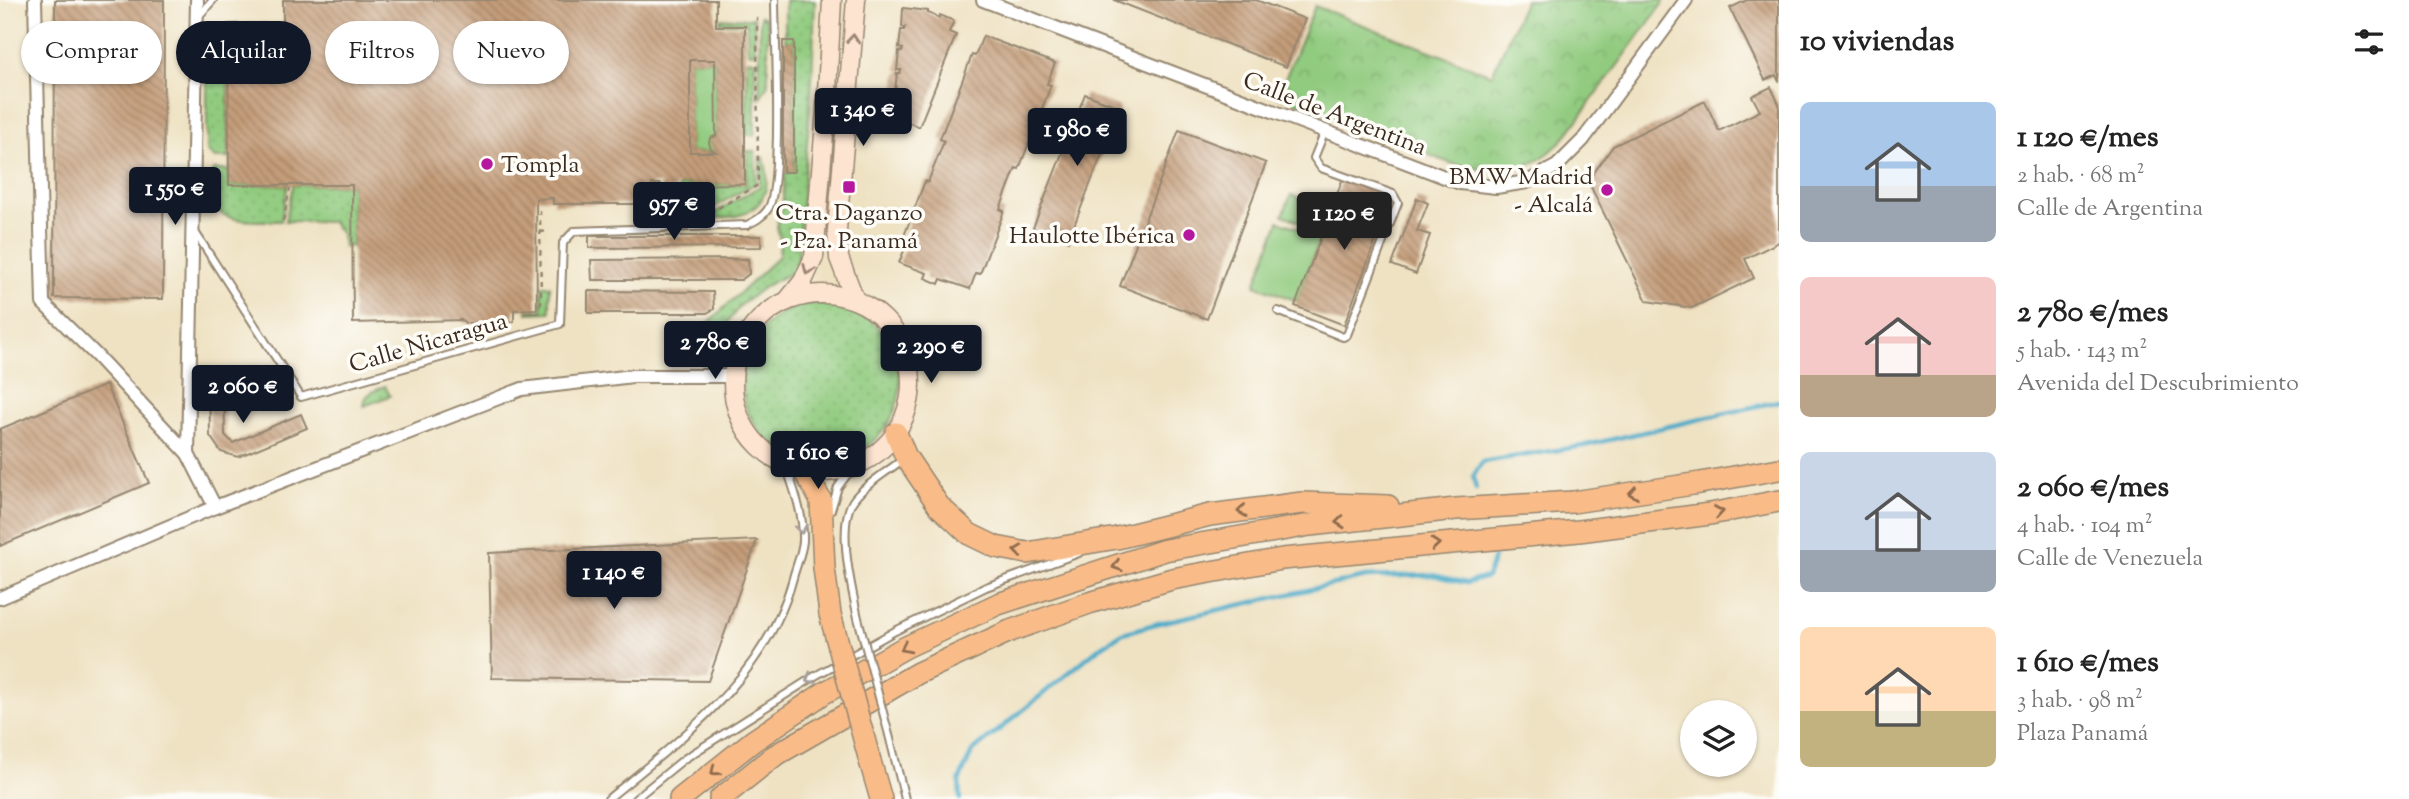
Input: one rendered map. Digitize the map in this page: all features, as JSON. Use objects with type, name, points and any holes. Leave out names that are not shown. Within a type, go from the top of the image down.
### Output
[{"type":"highway","points":[[896,433],[906,457],[939,506],[970,534],[996,547],[1027,553],[1117,538],[1210,515],[1302,503],[1456,509]]},
{"type":"highway","points":[[794,467],[821,502],[824,568],[881,799]]},
{"type":"highway","points":[[680,799],[752,741],[824,693],[904,648],[998,604],[1165,550],[1310,525],[1456,509],[1573,502],[1779,469]]},
{"type":"highway","points":[[720,799],[774,756],[918,673],[1010,631],[1089,603],[1172,579],[1282,559],[1579,531],[1710,514],[1779,501]]},
{"type":"highway","points":[[741,799],[836,722]]},
{"type":"main road","points":[[787,301],[803,281],[814,257],[832,0]]},
{"type":"main road","points":[[855,300],[839,258],[837,230],[858,2]]},
{"type":"main road","points":[[832,294],[855,300],[878,313],[896,333],[908,357],[911,383],[908,409],[896,433],[884,447],[853,467],[837,471],[794,467],[762,448],[746,428],[736,402],[734,376],[739,352],[750,331],[766,313],[787,301],[809,295],[832,294]]},
{"type":"street","points":[[35,0],[43,303],[96,355],[188,454],[215,507]]},
{"type":"street","points":[[188,454],[197,0]]},
{"type":"street","name":"Calle de Argentina","points":[[983,0],[1460,183],[1496,187],[1527,181],[1557,166],[1583,140],[1686,0]]},
{"type":"street","points":[[0,598],[215,507],[522,388],[633,376],[734,376]]},
{"type":"lane","points":[[196,18],[213,0]]},
{"type":"lane","name":"Calle Nicaragua","points":[[192,228],[301,397],[560,324],[563,243],[574,231],[747,225],[758,220],[770,208],[776,178],[775,0]]},
{"type":"lane","points":[[1278,311],[1343,337],[1347,335],[1398,203],[1393,194],[1321,168],[1314,158],[1325,131]]},
{"type":"lane","points":[[905,799],[849,574],[847,518],[852,501],[906,457]]},
{"type":"lane","points":[[608,799],[678,741],[730,692],[765,645],[789,595],[803,542],[794,467]]},
{"type":"lane","points":[[831,518],[831,505],[838,486],[853,467]]},
{"type":"lane","points":[[635,799],[684,759],[815,676],[895,631],[986,587],[1117,538]]},
{"type":"lane","points":[[832,570],[837,617]]},
{"type":"lane","points":[[849,652],[857,679]]},
{"type":"lane","points":[[861,692],[869,719]]},
{"type":"path","points":[[659,210],[715,210],[758,185],[757,17]]},
{"type":"path","points":[[283,221],[290,188]]},
{"type":"path","points":[[540,210],[541,309]]},
{"type":"path","points":[[540,232],[550,231]]},
{"type":"green space","points":[[785,0],[815,0],[812,80],[797,270],[765,286],[741,305],[710,345],[707,324],[779,256],[777,227],[778,216],[782,211],[785,172],[794,171],[794,41],[785,41]]},
{"type":"green space","points":[[1525,0],[1665,0],[1563,140],[1547,154],[1527,165],[1494,170],[1450,163],[1278,96],[1315,6],[1492,75]]},
{"type":"green space","points":[[760,16],[765,18],[768,26],[768,84],[759,100]]},
{"type":"green space","points":[[754,18],[755,53],[748,52],[747,23],[720,23],[720,19]]},
{"type":"green space","points":[[690,60],[715,60],[716,136],[711,138],[710,145],[716,152],[690,152]]},
{"type":"green space","points":[[747,60],[755,60],[755,135],[747,135]]},
{"type":"green space","points":[[207,84],[228,84],[228,158],[215,158],[207,151]]},
{"type":"green space","points":[[748,151],[755,151],[756,183],[714,207],[679,207],[679,185],[746,184]]},
{"type":"green space","points":[[760,157],[764,158],[767,177],[765,192],[758,204],[748,212],[721,218],[687,212],[716,212],[760,186]]},
{"type":"green space","points":[[214,170],[228,170],[229,185],[288,185],[281,221],[239,220],[220,212],[213,205],[206,188]]},
{"type":"green space","points":[[293,185],[352,185],[352,246],[344,247],[341,234],[332,222],[285,221]]},
{"type":"green space","points":[[1291,195],[1329,210],[1321,230],[1283,215]]},
{"type":"green space","points":[[1279,221],[1321,236],[1297,301],[1255,285]]},
{"type":"green space","points":[[542,286],[550,286],[550,312],[527,313],[542,310]]},
{"type":"green space","points":[[821,303],[851,309],[877,326],[894,352],[900,382],[894,412],[877,438],[851,455],[821,461],[791,455],[765,438],[748,412],[742,382],[748,352],[765,326],[791,309]]},
{"type":"green space","points":[[385,386],[390,396],[364,406],[368,395]]},
{"type":"building","points":[[55,0],[164,0],[163,299],[54,298],[55,84],[162,84],[162,21],[55,21]]},
{"type":"building","name":"Tompla","points":[[283,0],[716,0],[716,26],[745,26],[745,184],[676,185],[676,189],[661,190],[661,184],[652,184],[652,204],[553,204],[553,198],[536,199],[537,309],[514,310],[514,322],[465,323],[462,320],[353,323],[352,185],[229,185],[228,84],[311,84],[311,21],[283,21]],"holes":[[[690,60],[715,60],[716,136],[710,138],[709,143],[711,149],[716,152],[690,152]]]},
{"type":"building","points":[[1114,0],[1256,0],[1305,19],[1286,67]]},
{"type":"building","points":[[1747,0],[1779,0],[1779,82],[1776,75],[1765,80],[1730,8]]},
{"type":"building","points":[[903,8],[928,11],[939,18],[940,15],[954,21],[949,32],[956,35],[919,127],[893,113],[895,94],[898,95],[899,92],[895,91],[897,73],[901,70],[897,70],[899,51],[902,52],[903,49],[899,48],[901,30],[905,27],[902,27]]},
{"type":"building","points":[[983,36],[1055,63],[1047,84],[1051,85],[1019,169],[1016,168],[1000,209],[1004,211],[980,274],[976,273],[970,289],[941,279],[939,284],[925,278],[927,273],[899,263],[906,246],[901,244],[925,181],[928,182],[944,141],[940,139],[972,55],[975,56]]},
{"type":"building","points":[[783,41],[794,41],[794,172],[783,172]]},
{"type":"building","points":[[1771,87],[1779,104],[1779,242],[1745,259],[1754,278],[1692,308],[1647,301],[1588,181],[1613,146],[1705,101],[1719,131],[1760,111],[1752,96]]},
{"type":"building","points":[[1085,94],[1120,107],[1108,138],[1106,137],[1107,141],[1068,241],[1033,228]]},
{"type":"building","name":"Haulotte Ibérica","points":[[1179,130],[1266,163],[1207,319],[1120,286]]},
{"type":"building","points":[[1343,178],[1392,197],[1344,325],[1295,306]]},
{"type":"building","points":[[1417,198],[1428,203],[1417,231],[1430,235],[1416,274],[1392,265]]},
{"type":"building","points":[[589,236],[761,236],[761,247],[589,248]]},
{"type":"building","points":[[748,259],[749,274],[741,280],[592,280],[591,260]]},
{"type":"building","points":[[588,291],[713,292],[714,309],[707,313],[588,313]]},
{"type":"building","points":[[209,376],[224,376],[225,435],[233,443],[301,414],[307,428],[238,457],[221,452],[210,436]]},
{"type":"building","points":[[106,385],[149,483],[0,546],[0,429]]},
{"type":"building","points":[[757,540],[708,681],[492,678],[489,553]]},
{"type":"waterway","points":[[1476,489],[1473,477],[1482,462],[1583,446],[1779,401]]},
{"type":"waterway","points":[[960,799],[959,781],[972,752],[1099,648],[1123,633],[1366,577],[1433,575],[1466,583],[1487,577],[1494,558]]},
{"type":"place","name":"Tompla","points":[[487,164]]},
{"type":"place","name":"Ctra. Daganzo - Pza. Panamá","points":[[849,187]]},
{"type":"place","name":"BMW Madrid - Alcalá","points":[[1607,190]]},
{"type":"place","name":"Haulotte Ibérica","points":[[1189,235]]}]
